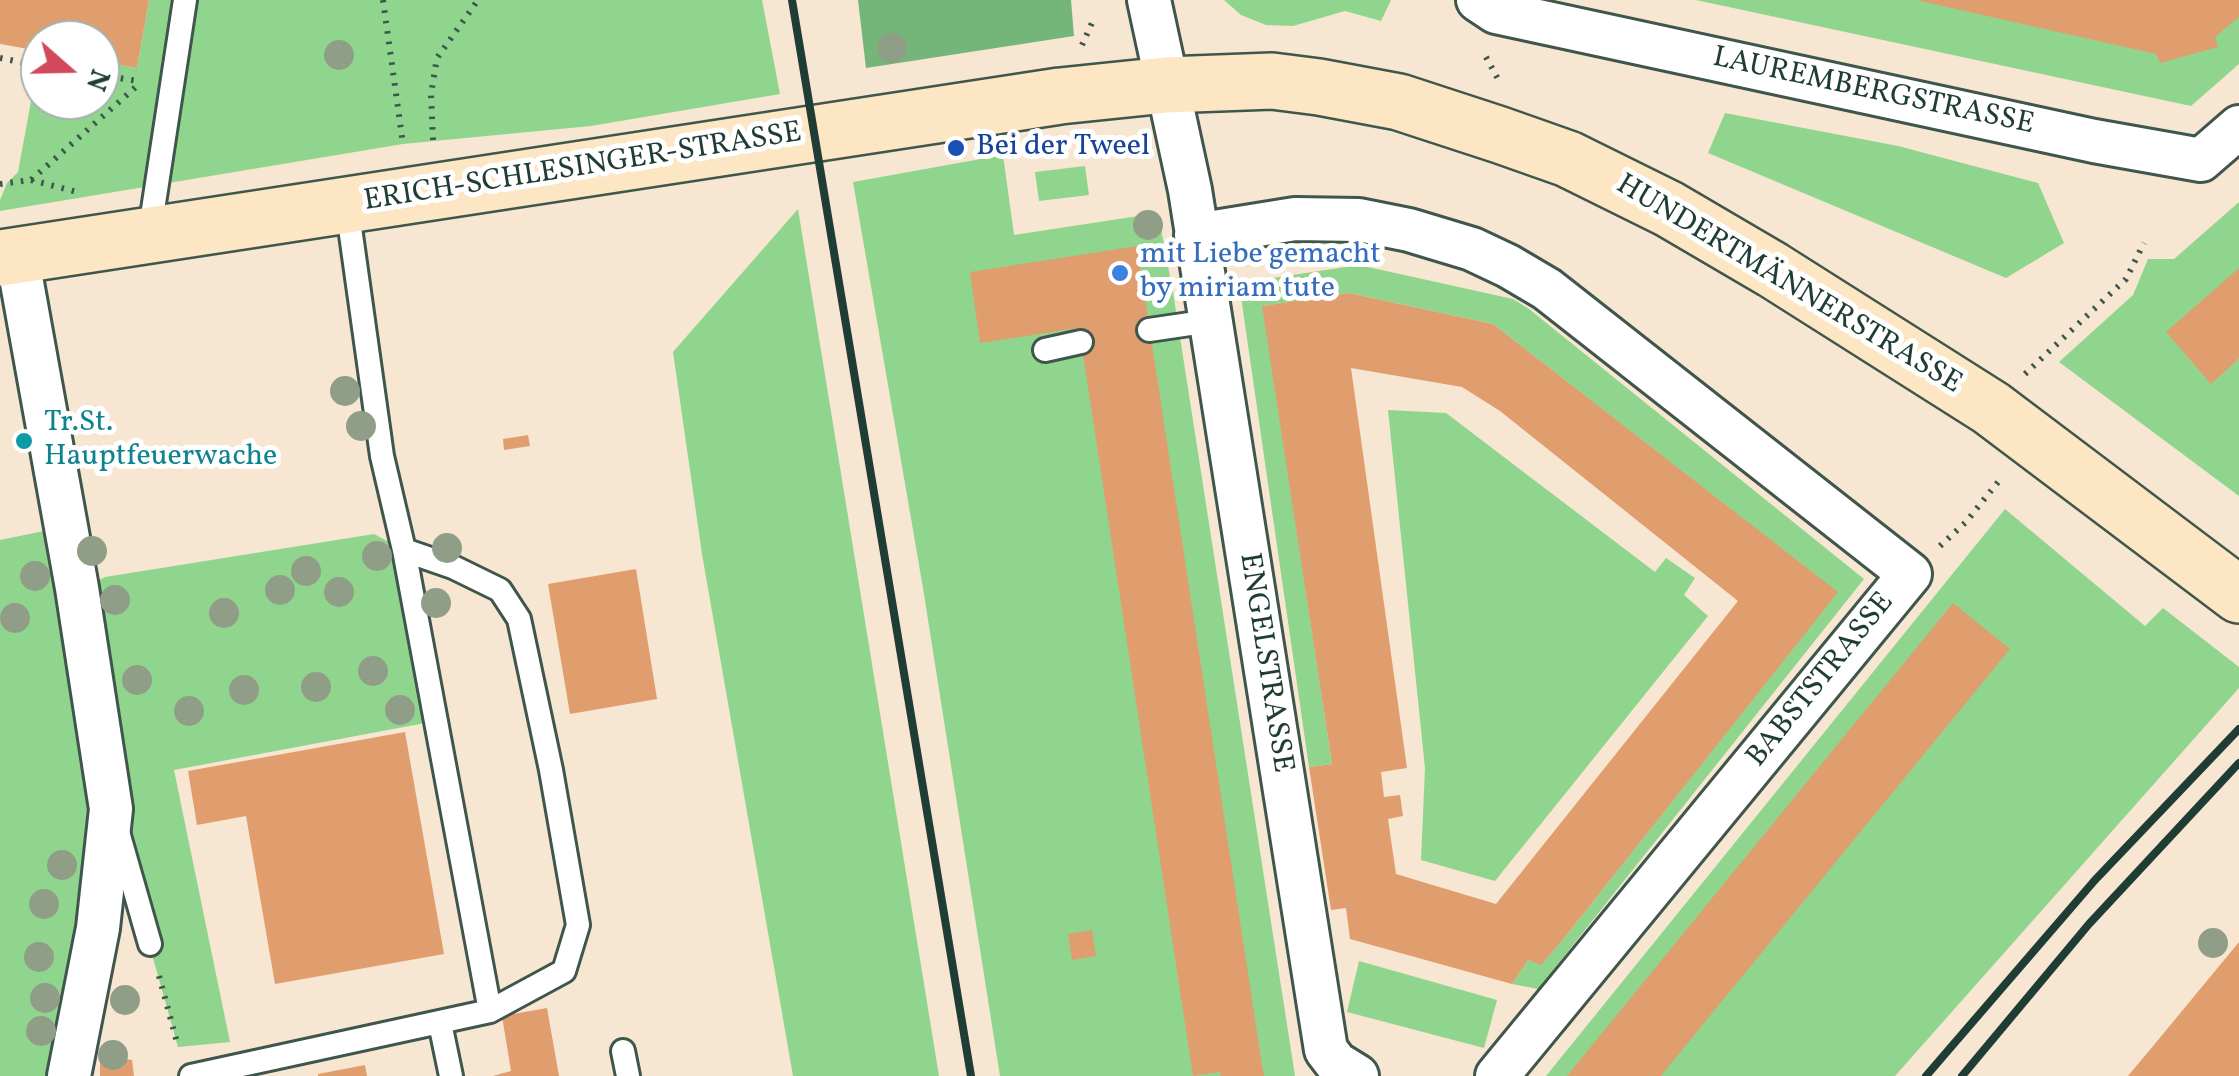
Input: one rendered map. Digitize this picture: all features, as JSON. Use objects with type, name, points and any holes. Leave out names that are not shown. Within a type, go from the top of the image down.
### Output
[{"type":"street","points":[[1149,0],[1185,162],[1196,234]]},
{"type":"street","name":"LAUREMBERGSTRASSE","points":[[1487,6],[2094,141],[2201,160],[2239,126]]},
{"type":"street","name":"HUNDERTMÄNNERSTRASSE","points":[[1166,85],[1272,81],[1367,96],[1399,102],[1568,159],[1669,210],[1773,270],[1992,408],[2225,584]]},
{"type":"street","name":"ERICH-SCHLESINGER-STRASSE","points":[[8,256],[835,129],[1060,96],[1166,85]]},
{"type":"street","name":"BABSTSTRASSE","points":[[1196,234],[1295,219],[1358,220],[1409,230],[1508,266],[1548,289],[1910,574],[1498,1076]]},
{"type":"street","name":"ENGELSTRASSE","points":[[1196,234],[1326,1050],[1336,1063],[1358,1076]]},
{"type":"street","points":[[8,256],[78,588],[111,809],[98,928],[69,1076]]},
{"type":"lane","points":[[149,236],[185,0]]},
{"type":"lane","points":[[347,206],[382,456],[404,550],[490,1012]]},
{"type":"lane","points":[[1150,330],[1210,320]]},
{"type":"lane","points":[[1045,350],[1081,342]]},
{"type":"lane","points":[[187,1069],[490,1012],[564,971],[578,925],[519,619],[500,590],[453,567],[404,550]]},
{"type":"lane","points":[[111,809],[150,944]]},
{"type":"lane","points":[[440,1023],[451,1076]]},
{"type":"lane","points":[[624,1051],[628,1076]]},
{"type":"path","points":[[384,0],[402,144]]},
{"type":"path","points":[[438,192],[431,94],[437,58],[478,0]]},
{"type":"path","points":[[1080,52],[1092,23]]},
{"type":"path","points":[[31,180],[142,81]]},
{"type":"path","points":[[0,184],[31,180],[92,196]]},
{"type":"path","points":[[2020,379],[2126,279],[2144,244]]},
{"type":"path","points":[[1966,522],[2012,464]]},
{"type":"path","points":[[150,944],[187,1069]]},
{"type":"green space","points":[[149,0],[762,0],[780,94],[591,126],[403,144],[0,211],[7,183],[18,172],[28,120],[120,120],[120,65],[137,68]]},
{"type":"green space","points":[[858,0],[1071,0],[1074,36],[866,68]]},
{"type":"green space","points":[[1224,0],[1391,0],[1381,21],[1345,11],[1293,26],[1266,25],[1241,15]]},
{"type":"green space","points":[[1696,0],[2239,0],[2239,64],[2191,106]]},
{"type":"green space","points":[[1725,113],[1898,146],[2038,183],[2064,243],[2006,278],[1708,153]]},
{"type":"green space","points":[[1003,155],[1014,235],[1158,213],[1295,1076],[1000,1076],[923,588],[853,182]]},
{"type":"green space","points":[[1085,166],[1089,195],[1039,201],[1035,172]]},
{"type":"green space","points":[[2239,202],[2239,268],[2211,383],[2239,359],[2239,496],[2059,362],[2133,295],[2148,259],[2174,259]]},
{"type":"green space","points":[[798,209],[939,1076],[793,1076],[702,554],[673,352]]},
{"type":"green space","points":[[1359,265],[1513,299],[1864,579],[1538,989],[1512,984],[1528,960],[1541,964],[1569,932],[1837,592],[1493,324],[1349,293],[1263,306],[1332,764],[1309,767],[1239,283]]},
{"type":"green space","points":[[1388,410],[1446,413],[1655,572],[1666,558],[1695,578],[1684,595],[1708,616],[1495,881],[1421,860],[1425,768]]},
{"type":"green space","points":[[2005,509],[2145,626],[2163,608],[2239,667],[2239,688],[1895,1076],[1546,1076]]},
{"type":"green space","points":[[54,529],[98,842],[51,1076],[0,1076],[0,540]]},
{"type":"green space","points":[[374,534],[404,550],[436,721],[174,770],[230,1042],[178,1047],[111,809],[94,583],[105,577]]},
{"type":"green space","points":[[1359,961],[1497,1000],[1484,1048],[1347,1012]]},
{"type":"building","points":[[0,0],[149,0],[137,68],[120,65],[120,20],[20,20],[20,48],[0,44]]},
{"type":"building","points":[[1916,0],[2239,0],[2239,17],[2215,37],[2218,47],[2160,63],[2156,54]]},
{"type":"building","points":[[1137,246],[1264,1076],[1220,1076],[1221,1072],[1193,1076],[1079,328],[980,343],[970,272]]},
{"type":"building","points":[[2239,268],[2239,359],[2211,384],[2166,332]]},
{"type":"building","points":[[1349,293],[1493,324],[1838,592],[1569,932],[1541,965],[1528,960],[1512,984],[1350,939],[1346,908],[1331,910],[1309,767],[1332,764],[1262,306]],"holes":[[[1351,368],[1462,387],[1500,411],[1738,601],[1496,904],[1396,874],[1388,819],[1403,816],[1400,795],[1384,797],[1381,772],[1407,768]]]},
{"type":"building","points":[[528,435],[530,446],[504,450],[503,439]]},
{"type":"building","points":[[636,569],[657,699],[570,714],[548,584]]},
{"type":"building","points":[[1953,603],[2010,649],[1661,1076],[1567,1076]]},
{"type":"building","points":[[405,732],[444,954],[275,984],[246,816],[197,825],[188,771]]},
{"type":"building","points":[[1092,930],[1096,956],[1072,960],[1068,934]]},
{"type":"building","points":[[2239,942],[2239,1076],[2128,1076],[2158,1040]]},
{"type":"building","points":[[547,1008],[559,1076],[493,1076],[511,1071],[502,1016]]},
{"type":"building","points":[[100,1055],[132,1060],[134,1076],[100,1076]]},
{"type":"building","points":[[365,1065],[367,1076],[318,1076],[318,1074]]},
{"type":"railway","points":[[792,0],[971,1076]]},
{"type":"railway","points":[[1926,1076],[2095,880],[2239,729]]},
{"type":"railway","points":[[1962,1076],[2089,924],[2239,763]]},
{"type":"place","name":"Bei der Tweel","points":[[956,148]]},
{"type":"place","name":"mit Liebe gemacht by miriam tute","points":[[1120,273]]},
{"type":"place","name":"Tr.St. Hauptfeuerwache","points":[[24,441]]}]
